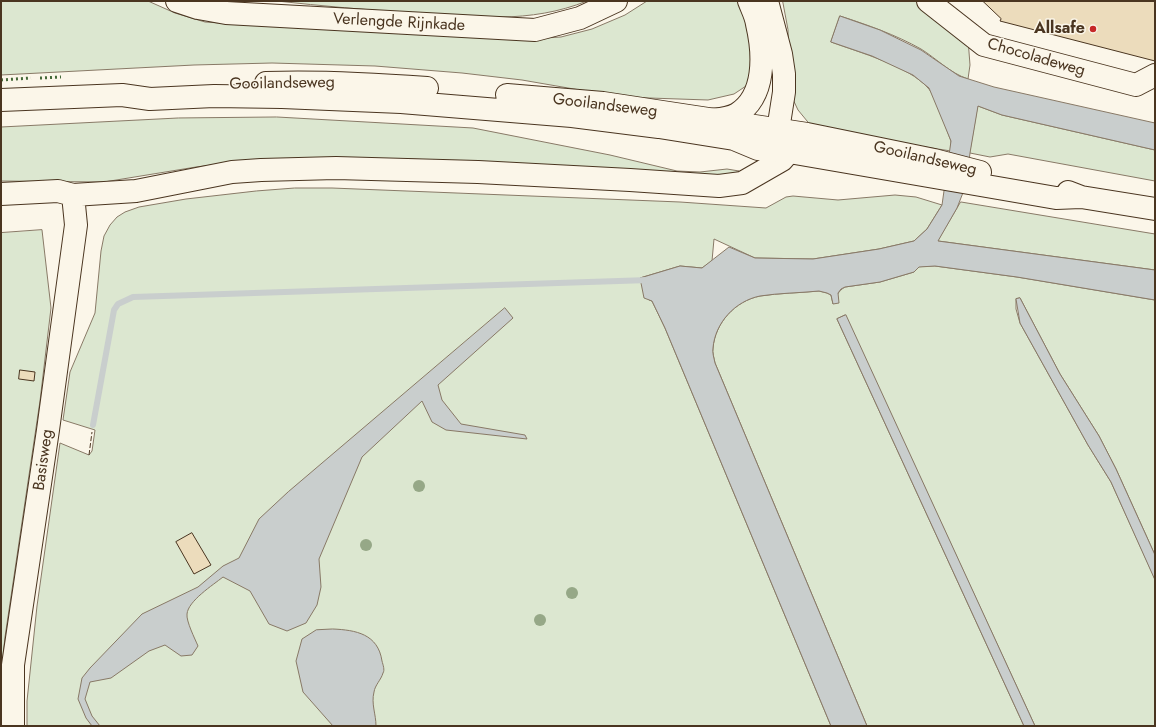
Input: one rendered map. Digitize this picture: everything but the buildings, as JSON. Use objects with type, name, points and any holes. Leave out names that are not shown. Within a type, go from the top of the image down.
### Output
[{"type":"street","name":"Verlengde Rijnkade","points":[[177,1],[198,8],[226,13],[535,30],[580,18],[616,1]]},
{"type":"street","points":[[710,120],[724,119],[736,114],[747,106],[754,94],[761,76],[762,56],[757,24],[749,1]]},
{"type":"street","points":[[734,139],[750,140],[765,137],[778,130],[784,92],[784,74],[781,54],[767,1]]},
{"type":"street","name":"Chocoladeweg","points":[[928,1],[984,45],[1136,85],[1155,75]]},
{"type":"street","name":"Gooilandseweg","points":[[122,95],[149,88],[302,82],[356,83],[603,103],[806,134],[933,168],[1056,198],[1081,197],[1155,209]]},
{"type":"street","name":"Gooilandseweg","points":[[1,100],[122,95],[150,99],[214,96],[282,97],[452,105],[572,116],[659,127],[734,139],[758,149],[933,168]]},
{"type":"street","points":[[1,194],[58,191],[73,195],[136,191],[232,172],[336,168],[478,172],[719,186],[742,183],[782,160],[789,152]]},
{"type":"street","name":"Basisweg","points":[[13,726],[13,665],[48,430],[76,225],[73,195]]},
{"type":"green space","points":[[1,1],[148,1],[175,13],[205,22],[528,39],[561,37],[592,29],[625,15],[647,1],[741,1],[752,31],[751,78],[746,86],[734,94],[708,100],[620,97],[522,80],[462,73],[375,66],[272,63],[194,65],[1,75]]},
{"type":"green space","points":[[277,1],[587,1],[544,13],[523,16],[479,17],[345,8]]},
{"type":"green space","points":[[783,1],[926,1],[968,39],[970,65],[968,79],[955,73],[921,49],[902,39],[840,16],[831,42],[896,66],[909,73],[928,88],[937,105],[951,141],[951,151],[833,133],[812,127],[798,110],[790,93],[788,30]]},
{"type":"green space","points":[[978,106],[1002,115],[1155,150],[1155,181],[1008,154],[990,157],[970,153]]},
{"type":"green space","points":[[277,117],[473,128],[610,155],[677,171],[700,172],[727,169],[739,171],[727,177],[487,162],[334,158],[244,161],[104,182],[1,181],[1,127],[178,118]]},
{"type":"green space","points":[[295,188],[332,188],[680,202],[766,208],[786,197],[793,196],[838,200],[895,195],[916,197],[942,205],[927,229],[914,241],[879,249],[813,259],[755,258],[714,239],[712,261],[702,268],[680,266],[640,278],[649,300],[652,301],[665,328],[831,726],[27,726],[27,701],[37,606],[60,443],[89,455],[92,451],[95,430],[63,420],[70,372],[95,313],[101,251],[104,236],[110,225],[117,217],[125,212],[139,207],[186,199]]},
{"type":"green space","points":[[961,202],[1155,234],[1155,270],[938,241]]},
{"type":"green space","points":[[42,230],[51,308],[40,401],[5,637],[1,674],[1,233]]},
{"type":"green space","points":[[935,266],[1017,277],[1155,300],[1155,555],[1116,469],[1099,436],[1060,374],[1020,298],[1016,299],[1016,309],[1020,323],[1088,445],[1111,482],[1155,579],[1155,726],[1035,726],[845,315],[837,319],[1024,726],[867,726],[715,363],[713,350],[715,339],[722,322],[735,308],[751,299],[767,295],[819,291],[831,295],[833,304],[839,292],[845,287],[880,282],[914,272],[918,267]]},
{"type":"shaded area","points":[[840,16],[880,30],[921,50],[959,76],[994,87],[1155,123],[1155,150],[1002,115],[978,106],[966,185],[957,208],[938,241],[1155,270],[1155,300],[1017,277],[935,266],[919,267],[914,272],[880,282],[845,287],[838,293],[839,303],[833,304],[831,295],[819,291],[760,296],[742,303],[735,308],[728,314],[718,330],[713,350],[715,363],[867,726],[831,726],[665,328],[652,301],[644,298],[640,278],[680,266],[702,268],[729,247],[755,258],[813,259],[879,249],[914,241],[927,229],[942,205],[951,141],[929,88],[913,75],[872,56],[831,42]]},
{"type":"shaded area","points":[[1020,298],[1060,374],[1099,436],[1116,469],[1155,555],[1155,580],[1111,482],[1088,445],[1020,323],[1016,299]]},
{"type":"shaded area","points":[[505,308],[513,318],[438,385],[442,400],[461,424],[525,435],[527,439],[446,430],[432,422],[422,401],[362,457],[319,559],[321,587],[317,605],[306,623],[287,631],[269,624],[250,591],[223,577],[196,599],[188,609],[188,621],[198,646],[192,655],[181,656],[165,645],[149,651],[111,678],[90,682],[85,699],[92,716],[100,726],[92,726],[86,718],[78,699],[82,678],[142,614],[198,587],[223,566],[239,558],[259,519],[288,492]]},
{"type":"shaded area","points":[[846,315],[1035,726],[1024,726],[837,319]]},
{"type":"shaded area","points":[[333,629],[358,632],[365,635],[371,639],[380,652],[384,670],[373,696],[376,726],[333,726],[303,692],[296,661],[302,639],[316,630]]},
{"type":"waterway","points":[[93,425],[114,310],[118,304],[133,297],[649,280]]},
{"type":"hedge","points":[[40,78],[61,77]]},
{"type":"hedge","points":[[1,80],[31,78]]},
{"type":"fence","points":[[89,455],[92,432]]},
{"type":"place","name":"Allsafe","points":[[1093,29]]}]
